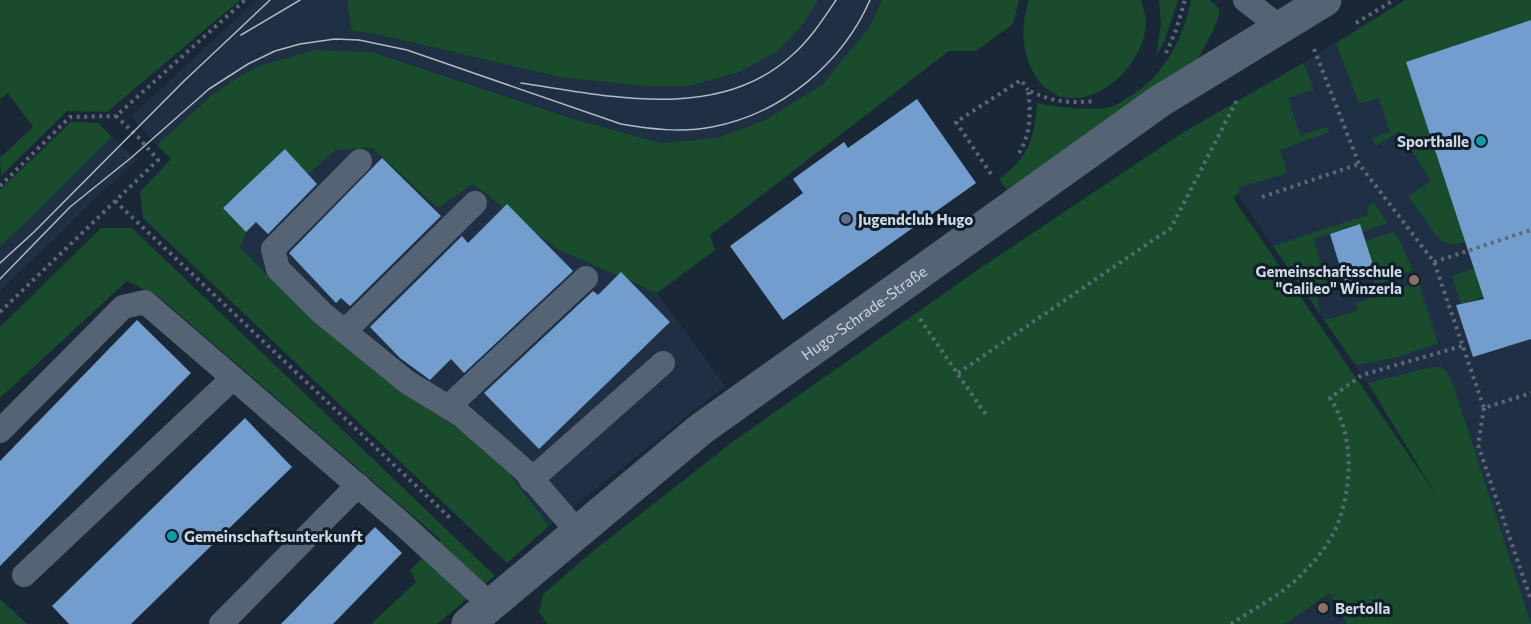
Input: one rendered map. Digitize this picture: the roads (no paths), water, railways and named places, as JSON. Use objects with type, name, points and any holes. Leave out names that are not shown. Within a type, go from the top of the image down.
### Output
[{"type":"street","name":"Hugo-Schrade-Straße","points":[[480,614],[701,429],[1160,101],[1325,0]]},
{"type":"lane","points":[[1245,0],[1280,27]]},
{"type":"lane","points":[[360,161],[273,249],[278,269],[322,313],[407,382],[461,415],[524,470],[578,532]]},
{"type":"lane","points":[[345,331],[475,203]]},
{"type":"lane","points":[[448,407],[586,278]]},
{"type":"lane","points":[[0,431],[123,307],[145,302],[358,485],[480,614]]},
{"type":"lane","points":[[531,480],[663,363]]},
{"type":"lane","points":[[24,575],[233,378]]},
{"type":"lane","points":[[221,624],[358,485]]},
{"type":"tram line","points":[[0,263],[34,232],[184,81],[270,0]]},
{"type":"tram line","points":[[241,35],[300,0]]},
{"type":"tram line","points":[[521,83],[625,98],[696,97],[729,90],[761,77],[790,57],[809,37],[836,0]]},
{"type":"tram line","points":[[0,279],[70,207],[132,157],[209,89],[248,64],[275,51],[300,44],[335,39],[359,40],[407,50],[621,124],[666,130],[701,129],[762,111],[806,83],[843,45],[870,0]]},
{"type":"place","name":"Sporthalle","points":[[1481,141]]},
{"type":"place","name":"Jugendclub Hugo","points":[[846,219]]},
{"type":"place","name":"Gemeinschaftsschule \"Galileo\" Winzerla","points":[[1414,280]]},
{"type":"place","name":"Gemeinschaftsunterkunft","points":[[172,536]]},
{"type":"place","name":"Bertolla","points":[[1323,608]]}]
